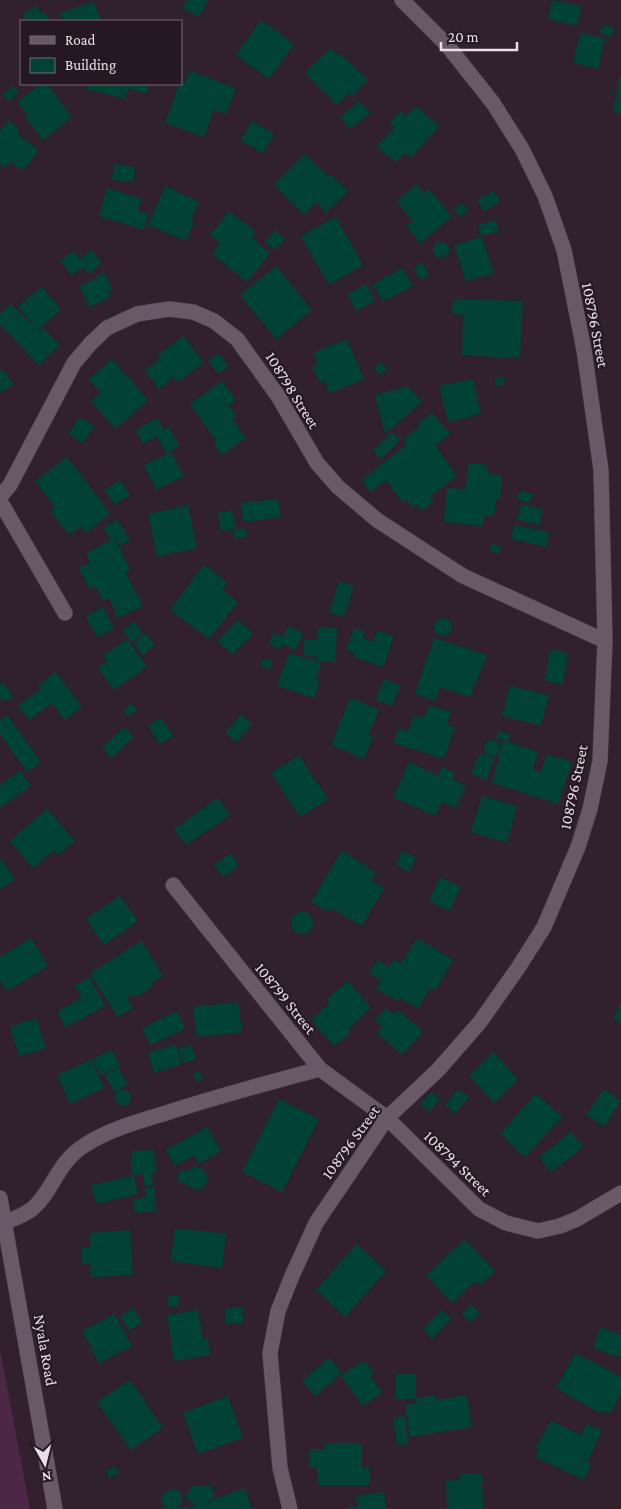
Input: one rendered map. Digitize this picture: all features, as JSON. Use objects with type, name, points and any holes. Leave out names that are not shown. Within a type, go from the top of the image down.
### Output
[{"type":"street","name":"108796 Street","points":[[290,1509],[280,1468],[270,1353],[278,1311],[316,1223],[386,1118],[438,1070],[480,1022],[544,927],[561,890],[590,809],[600,761],[605,641],[601,470],[584,350],[564,250],[545,196],[522,149],[493,103],[447,45],[402,0]]},
{"type":"street","name":"108798 Street","points":[[0,497],[10,485],[74,363],[107,328],[137,314],[170,309],[193,312],[214,322],[237,339],[278,396],[317,463],[338,487],[377,520],[463,576],[605,641]]},
{"type":"street","points":[[0,501],[65,613]]},
{"type":"street","name":"108799 Street","points":[[173,884],[320,1069],[386,1118]]},
{"type":"street","points":[[4,1222],[32,1209],[70,1156],[85,1144],[106,1134],[198,1102],[320,1069]]},
{"type":"street","name":"108794 Street","points":[[386,1118],[479,1209],[506,1223],[538,1230],[560,1226],[621,1193]]},
{"type":"street","name":"Nyala Road","points":[[0,1198],[55,1509]]},
{"type":"shaded area","points":[[0,1349],[30,1509],[0,1509]]},
{"type":"building","points":[[187,0],[208,0],[199,17],[182,8]]},
{"type":"building","points":[[552,0],[581,6],[577,26],[548,19]]},
{"type":"building","points":[[93,2],[102,20],[63,20],[60,13]]},
{"type":"building","points":[[37,6],[40,13],[44,12],[49,20],[26,20],[23,14]]},
{"type":"building","points":[[261,20],[294,44],[269,79],[236,55]]},
{"type":"building","points":[[602,25],[615,28],[612,37],[600,33]]},
{"type":"building","points":[[580,33],[605,38],[598,69],[573,63]]},
{"type":"building","points":[[330,48],[339,56],[341,54],[368,80],[352,96],[349,93],[337,105],[305,73]]},
{"type":"building","points":[[189,71],[236,88],[226,114],[214,110],[204,137],[165,123],[179,85],[185,83]]},
{"type":"building","points":[[619,77],[621,77],[621,114],[613,112]]},
{"type":"building","points":[[40,85],[48,85],[72,117],[43,140],[25,117],[28,115],[17,102]]},
{"type":"building","points":[[88,85],[150,85],[147,94],[128,89],[125,99],[86,89]]},
{"type":"building","points":[[13,86],[19,92],[9,101],[3,95]]},
{"type":"building","points":[[359,101],[370,113],[350,129],[340,117]]},
{"type":"building","points":[[416,106],[439,126],[411,158],[405,153],[396,162],[376,146],[395,128],[390,123],[400,111],[406,116]]},
{"type":"building","points":[[9,120],[20,130],[17,133],[38,151],[22,171],[10,162],[5,168],[0,164],[0,131]]},
{"type":"building","points":[[252,121],[274,134],[263,153],[240,140]]},
{"type":"building","points":[[305,154],[329,177],[331,175],[348,191],[326,213],[316,202],[304,215],[274,185]]},
{"type":"building","points":[[114,164],[135,167],[134,182],[112,180]]},
{"type":"building","points":[[417,184],[424,194],[429,189],[452,217],[420,243],[406,226],[413,221],[396,201]]},
{"type":"building","points":[[165,186],[199,202],[191,220],[194,222],[186,241],[148,225]]},
{"type":"building","points":[[107,188],[142,199],[138,211],[149,214],[144,230],[99,216]]},
{"type":"building","points":[[494,191],[500,202],[484,211],[477,200]]},
{"type":"building","points":[[463,203],[468,212],[459,217],[454,208]]},
{"type":"building","points":[[229,211],[256,232],[252,238],[270,253],[247,282],[212,254],[220,243],[210,235]]},
{"type":"building","points":[[336,217],[363,265],[329,285],[301,236]]},
{"type":"building","points":[[496,220],[499,231],[481,236],[478,225]]},
{"type":"building","points":[[275,230],[285,239],[275,250],[265,242]]},
{"type":"building","points":[[482,237],[494,273],[466,281],[454,245]]},
{"type":"building","points":[[441,242],[447,244],[449,250],[447,256],[441,258],[435,256],[433,250],[435,244]]},
{"type":"building","points":[[91,250],[102,263],[89,274],[83,267],[72,275],[60,261],[73,251],[80,259]]},
{"type":"building","points":[[422,262],[429,275],[421,280],[413,268]]},
{"type":"building","points":[[276,266],[312,310],[276,339],[240,295]]},
{"type":"building","points":[[403,268],[413,286],[383,302],[373,284]]},
{"type":"building","points":[[104,272],[112,289],[108,291],[111,297],[89,307],[79,286],[97,278],[96,276]]},
{"type":"building","points":[[366,284],[375,301],[356,311],[347,294]]},
{"type":"building","points":[[42,287],[61,310],[37,330],[18,306]]},
{"type":"building","points":[[453,299],[523,301],[520,358],[462,355],[463,315],[452,314]]},
{"type":"building","points":[[11,304],[40,333],[39,331],[43,328],[60,345],[39,365],[0,325],[0,314]]},
{"type":"building","points":[[184,336],[204,363],[177,382],[174,377],[159,389],[145,371],[160,359],[158,355]]},
{"type":"building","points":[[347,339],[364,379],[330,393],[325,381],[320,383],[312,366],[318,364],[313,353]]},
{"type":"building","points":[[219,353],[229,366],[218,374],[208,361]]},
{"type":"building","points":[[112,359],[148,400],[115,429],[91,401],[101,393],[89,379]]},
{"type":"building","points":[[382,362],[387,370],[379,375],[374,368]]},
{"type":"building","points":[[3,369],[13,384],[0,393],[0,371]]},
{"type":"building","points":[[495,377],[505,378],[503,386],[495,385]]},
{"type":"building","points":[[473,379],[481,414],[448,422],[439,386]]},
{"type":"building","points":[[222,381],[236,400],[229,405],[236,416],[232,419],[246,438],[222,455],[214,444],[217,442],[190,404]]},
{"type":"building","points":[[408,386],[422,402],[385,434],[375,395]]},
{"type":"building","points":[[432,413],[450,434],[435,445],[457,476],[430,496],[434,501],[422,511],[418,505],[413,508],[407,500],[403,503],[386,480],[370,492],[362,480],[407,444],[404,439],[419,427],[417,424]]},
{"type":"building","points":[[79,417],[94,426],[83,443],[69,434]]},
{"type":"building","points":[[157,418],[164,430],[169,427],[179,446],[166,453],[157,436],[143,444],[136,430]]},
{"type":"building","points":[[392,432],[400,440],[381,459],[373,451]]},
{"type":"building","points":[[171,452],[184,476],[156,490],[144,465]]},
{"type":"building","points":[[67,457],[110,513],[86,533],[81,526],[69,535],[50,511],[55,507],[35,481]]},
{"type":"building","points":[[468,463],[488,465],[487,474],[502,475],[500,500],[496,499],[494,516],[484,516],[483,526],[444,522],[447,488],[466,489]]},
{"type":"building","points":[[120,480],[130,495],[114,505],[104,490]]},
{"type":"building","points":[[520,490],[533,494],[530,503],[517,499]]},
{"type":"building","points":[[278,499],[281,517],[243,522],[241,503]]},
{"type":"building","points":[[521,504],[543,509],[539,525],[517,520]]},
{"type":"building","points":[[188,505],[197,548],[157,557],[148,514]]},
{"type":"building","points":[[232,510],[236,528],[221,531],[218,513]]},
{"type":"building","points":[[117,519],[130,540],[121,546],[115,537],[111,540],[103,528]]},
{"type":"building","points":[[514,525],[549,532],[546,547],[511,539]]},
{"type":"building","points":[[245,528],[247,537],[235,539],[233,530]]},
{"type":"building","points":[[115,538],[130,570],[125,572],[143,606],[118,618],[109,598],[103,601],[95,586],[89,589],[79,568],[90,563],[86,553]]},
{"type":"building","points":[[492,543],[501,547],[499,554],[490,551]]},
{"type":"building","points":[[204,565],[227,582],[222,589],[238,602],[209,639],[170,610]]},
{"type":"building","points":[[339,581],[354,586],[344,617],[329,613]]},
{"type":"building","points":[[103,607],[114,629],[97,637],[86,616]]},
{"type":"building","points":[[439,618],[447,618],[452,623],[450,634],[439,636],[434,631],[434,623]]},
{"type":"building","points":[[238,620],[253,634],[232,655],[218,641]]},
{"type":"building","points":[[135,622],[143,634],[131,642],[123,630]]},
{"type":"building","points":[[288,626],[303,633],[296,650],[282,644],[280,649],[269,644],[273,633],[283,637]]},
{"type":"building","points":[[318,627],[337,628],[335,662],[317,661],[318,657],[304,656],[304,640],[317,640]]},
{"type":"building","points":[[354,628],[365,632],[363,638],[373,642],[377,631],[394,636],[383,667],[353,657],[354,653],[346,650]]},
{"type":"building","points":[[146,633],[155,645],[143,655],[134,643]]},
{"type":"building","points":[[434,638],[487,655],[470,697],[440,687],[435,701],[415,694]]},
{"type":"building","points":[[127,639],[147,667],[114,690],[98,668],[107,661],[103,656]]},
{"type":"building","points":[[550,650],[568,653],[563,684],[545,681]]},
{"type":"building","points":[[289,653],[321,663],[316,680],[320,681],[314,698],[277,686]]},
{"type":"building","points":[[265,658],[273,662],[268,670],[260,665]]},
{"type":"building","points":[[56,672],[82,707],[64,720],[52,703],[29,720],[18,706],[41,689],[38,685]]},
{"type":"building","points":[[384,679],[400,685],[392,706],[376,700]]},
{"type":"building","points":[[4,683],[13,697],[3,702],[0,697],[0,685]]},
{"type":"building","points":[[510,686],[549,695],[541,726],[502,716]]},
{"type":"building","points":[[350,698],[379,710],[368,735],[373,737],[364,759],[331,745]]},
{"type":"building","points":[[131,703],[137,710],[129,717],[123,710]]},
{"type":"building","points":[[428,705],[451,712],[447,725],[455,727],[444,759],[394,743],[398,728],[409,731],[414,715],[424,718]]},
{"type":"building","points":[[242,714],[252,724],[236,742],[225,733]]},
{"type":"building","points":[[7,715],[41,762],[27,772],[0,734],[0,720]]},
{"type":"building","points":[[161,718],[173,736],[159,744],[148,725]]},
{"type":"building","points":[[125,727],[134,737],[111,758],[102,747]]},
{"type":"building","points":[[498,731],[510,734],[508,741],[496,738]]},
{"type":"building","points":[[492,740],[500,748],[492,756],[484,748]]},
{"type":"building","points":[[503,740],[538,752],[533,770],[541,772],[547,754],[572,762],[558,804],[492,783]]},
{"type":"building","points":[[480,753],[494,758],[486,780],[471,774]]},
{"type":"building","points":[[299,755],[328,799],[300,817],[271,773]]},
{"type":"building","points":[[409,762],[438,776],[442,767],[455,773],[452,779],[466,786],[456,808],[442,802],[435,816],[393,797]]},
{"type":"building","points":[[20,771],[31,786],[0,808],[0,785]]},
{"type":"building","points":[[482,796],[517,806],[507,843],[471,832]]},
{"type":"building","points":[[218,798],[230,815],[186,845],[174,829]]},
{"type":"building","points":[[47,809],[75,841],[58,855],[54,850],[33,868],[10,841]]},
{"type":"building","points":[[342,850],[376,873],[371,880],[384,888],[362,926],[331,908],[329,912],[311,902]]},
{"type":"building","points":[[402,851],[416,857],[410,872],[396,865]]},
{"type":"building","points":[[231,853],[239,866],[223,877],[214,865]]},
{"type":"building","points":[[0,858],[15,879],[0,890]]},
{"type":"building","points":[[440,877],[461,887],[450,911],[429,901]]},
{"type":"building","points":[[120,896],[138,921],[104,945],[86,919]]},
{"type":"building","points":[[302,912],[310,915],[313,923],[310,931],[302,934],[294,931],[291,923],[294,915]]},
{"type":"building","points":[[31,938],[48,966],[7,991],[0,981],[0,957]]},
{"type":"building","points":[[417,938],[453,960],[435,991],[430,988],[418,1008],[400,998],[398,1001],[376,989],[394,959],[401,964]]},
{"type":"building","points":[[142,941],[163,976],[151,983],[153,986],[136,997],[134,994],[127,998],[133,1008],[118,1017],[90,973]]},
{"type":"building","points":[[378,960],[389,967],[380,980],[369,972]]},
{"type":"building","points":[[90,977],[105,1006],[65,1027],[57,1012],[82,998],[75,985]]},
{"type":"building","points":[[348,981],[371,1008],[348,1029],[351,1032],[334,1046],[311,1020],[330,1003],[327,999]]},
{"type":"building","points":[[238,1002],[242,1032],[197,1037],[193,1007]]},
{"type":"building","points":[[619,1005],[621,1005],[621,1022],[614,1020]]},
{"type":"building","points":[[386,1008],[394,1015],[398,1010],[423,1032],[402,1055],[377,1033],[382,1027],[375,1020]]},
{"type":"building","points":[[177,1011],[185,1029],[150,1045],[142,1028]]},
{"type":"building","points":[[36,1018],[46,1048],[19,1056],[10,1027]]},
{"type":"building","points":[[176,1044],[182,1064],[154,1073],[148,1053]]},
{"type":"building","points":[[191,1045],[196,1059],[184,1063],[179,1049]]},
{"type":"building","points":[[112,1050],[120,1066],[100,1075],[92,1059]]},
{"type":"building","points":[[493,1052],[518,1079],[494,1103],[469,1076]]},
{"type":"building","points":[[91,1060],[104,1088],[70,1104],[57,1075]]},
{"type":"building","points":[[118,1068],[128,1085],[114,1092],[105,1075]]},
{"type":"building","points":[[200,1071],[203,1079],[196,1082],[193,1074]]},
{"type":"building","points":[[458,1089],[469,1097],[455,1113],[445,1105]]},
{"type":"building","points":[[604,1089],[621,1101],[604,1127],[586,1115]]},
{"type":"building","points":[[120,1090],[126,1090],[131,1095],[129,1104],[120,1106],[115,1101],[115,1095]]},
{"type":"building","points":[[431,1092],[440,1099],[429,1112],[420,1104]]},
{"type":"building","points":[[536,1094],[562,1117],[525,1157],[500,1134]]},
{"type":"building","points":[[279,1099],[319,1119],[282,1192],[242,1172]]},
{"type":"building","points":[[207,1127],[221,1151],[199,1164],[194,1155],[175,1166],[166,1150]]},
{"type":"building","points":[[571,1132],[583,1147],[551,1172],[539,1157]]},
{"type":"building","points":[[154,1150],[156,1173],[152,1173],[153,1185],[144,1185],[144,1174],[132,1175],[131,1151]]},
{"type":"building","points":[[196,1166],[203,1169],[207,1175],[207,1183],[202,1189],[194,1190],[185,1183],[177,1182],[179,1170],[186,1171]]},
{"type":"building","points":[[134,1176],[138,1194],[96,1204],[91,1185]]},
{"type":"building","points":[[145,1188],[154,1188],[156,1211],[135,1213],[133,1199],[146,1198]]},
{"type":"building","points":[[175,1228],[226,1234],[222,1268],[171,1261]]},
{"type":"building","points":[[130,1230],[133,1275],[91,1277],[90,1263],[82,1264],[82,1248],[91,1248],[90,1233]]},
{"type":"building","points":[[465,1239],[495,1271],[480,1285],[476,1281],[452,1303],[426,1275]]},
{"type":"building","points":[[357,1244],[386,1271],[345,1317],[316,1290]]},
{"type":"building","points":[[169,1295],[179,1296],[178,1307],[167,1306]]},
{"type":"building","points":[[472,1304],[480,1314],[469,1322],[462,1313]]},
{"type":"building","points":[[243,1307],[243,1323],[226,1324],[226,1308]]},
{"type":"building","points":[[133,1308],[142,1323],[129,1331],[120,1316]]},
{"type":"building","points":[[198,1310],[203,1339],[208,1339],[210,1355],[174,1361],[167,1315]]},
{"type":"building","points":[[442,1310],[451,1319],[432,1339],[423,1329]]},
{"type":"building","points":[[114,1314],[132,1346],[99,1363],[82,1331]]},
{"type":"building","points":[[600,1327],[621,1335],[621,1358],[593,1348]]},
{"type":"building","points":[[575,1353],[621,1377],[621,1393],[610,1414],[603,1411],[601,1414],[556,1388]]},
{"type":"building","points":[[329,1358],[342,1373],[315,1396],[302,1381]]},
{"type":"building","points":[[364,1360],[374,1373],[370,1376],[382,1393],[363,1406],[341,1376]]},
{"type":"building","points":[[416,1373],[416,1399],[396,1399],[396,1374]]},
{"type":"building","points":[[130,1380],[163,1428],[131,1450],[97,1402]]},
{"type":"building","points":[[435,1395],[436,1400],[467,1395],[472,1427],[410,1437],[405,1405],[417,1403],[416,1398]]},
{"type":"building","points":[[228,1396],[243,1438],[198,1454],[183,1413]]},
{"type":"building","points":[[405,1416],[408,1444],[397,1445],[393,1418]]},
{"type":"building","points":[[551,1421],[581,1435],[586,1424],[602,1431],[587,1462],[591,1464],[584,1480],[535,1457],[539,1448],[536,1446]]},
{"type":"building","points":[[325,1443],[362,1443],[362,1468],[369,1468],[370,1485],[317,1485],[317,1468],[309,1468],[309,1449],[325,1449]]},
{"type":"building","points":[[116,1466],[119,1474],[109,1478],[106,1470]]},
{"type":"building","points":[[482,1473],[483,1509],[447,1509],[446,1481],[460,1480],[460,1474]]},
{"type":"building","points":[[211,1485],[215,1496],[205,1503],[244,1488],[252,1509],[188,1509],[196,1506],[185,1497],[192,1486]]},
{"type":"building","points":[[170,1489],[182,1494],[181,1503],[176,1508],[187,1506],[187,1509],[166,1509],[161,1502],[163,1494]]},
{"type":"building","points":[[384,1492],[386,1509],[345,1509],[358,1506],[356,1496]]}]
